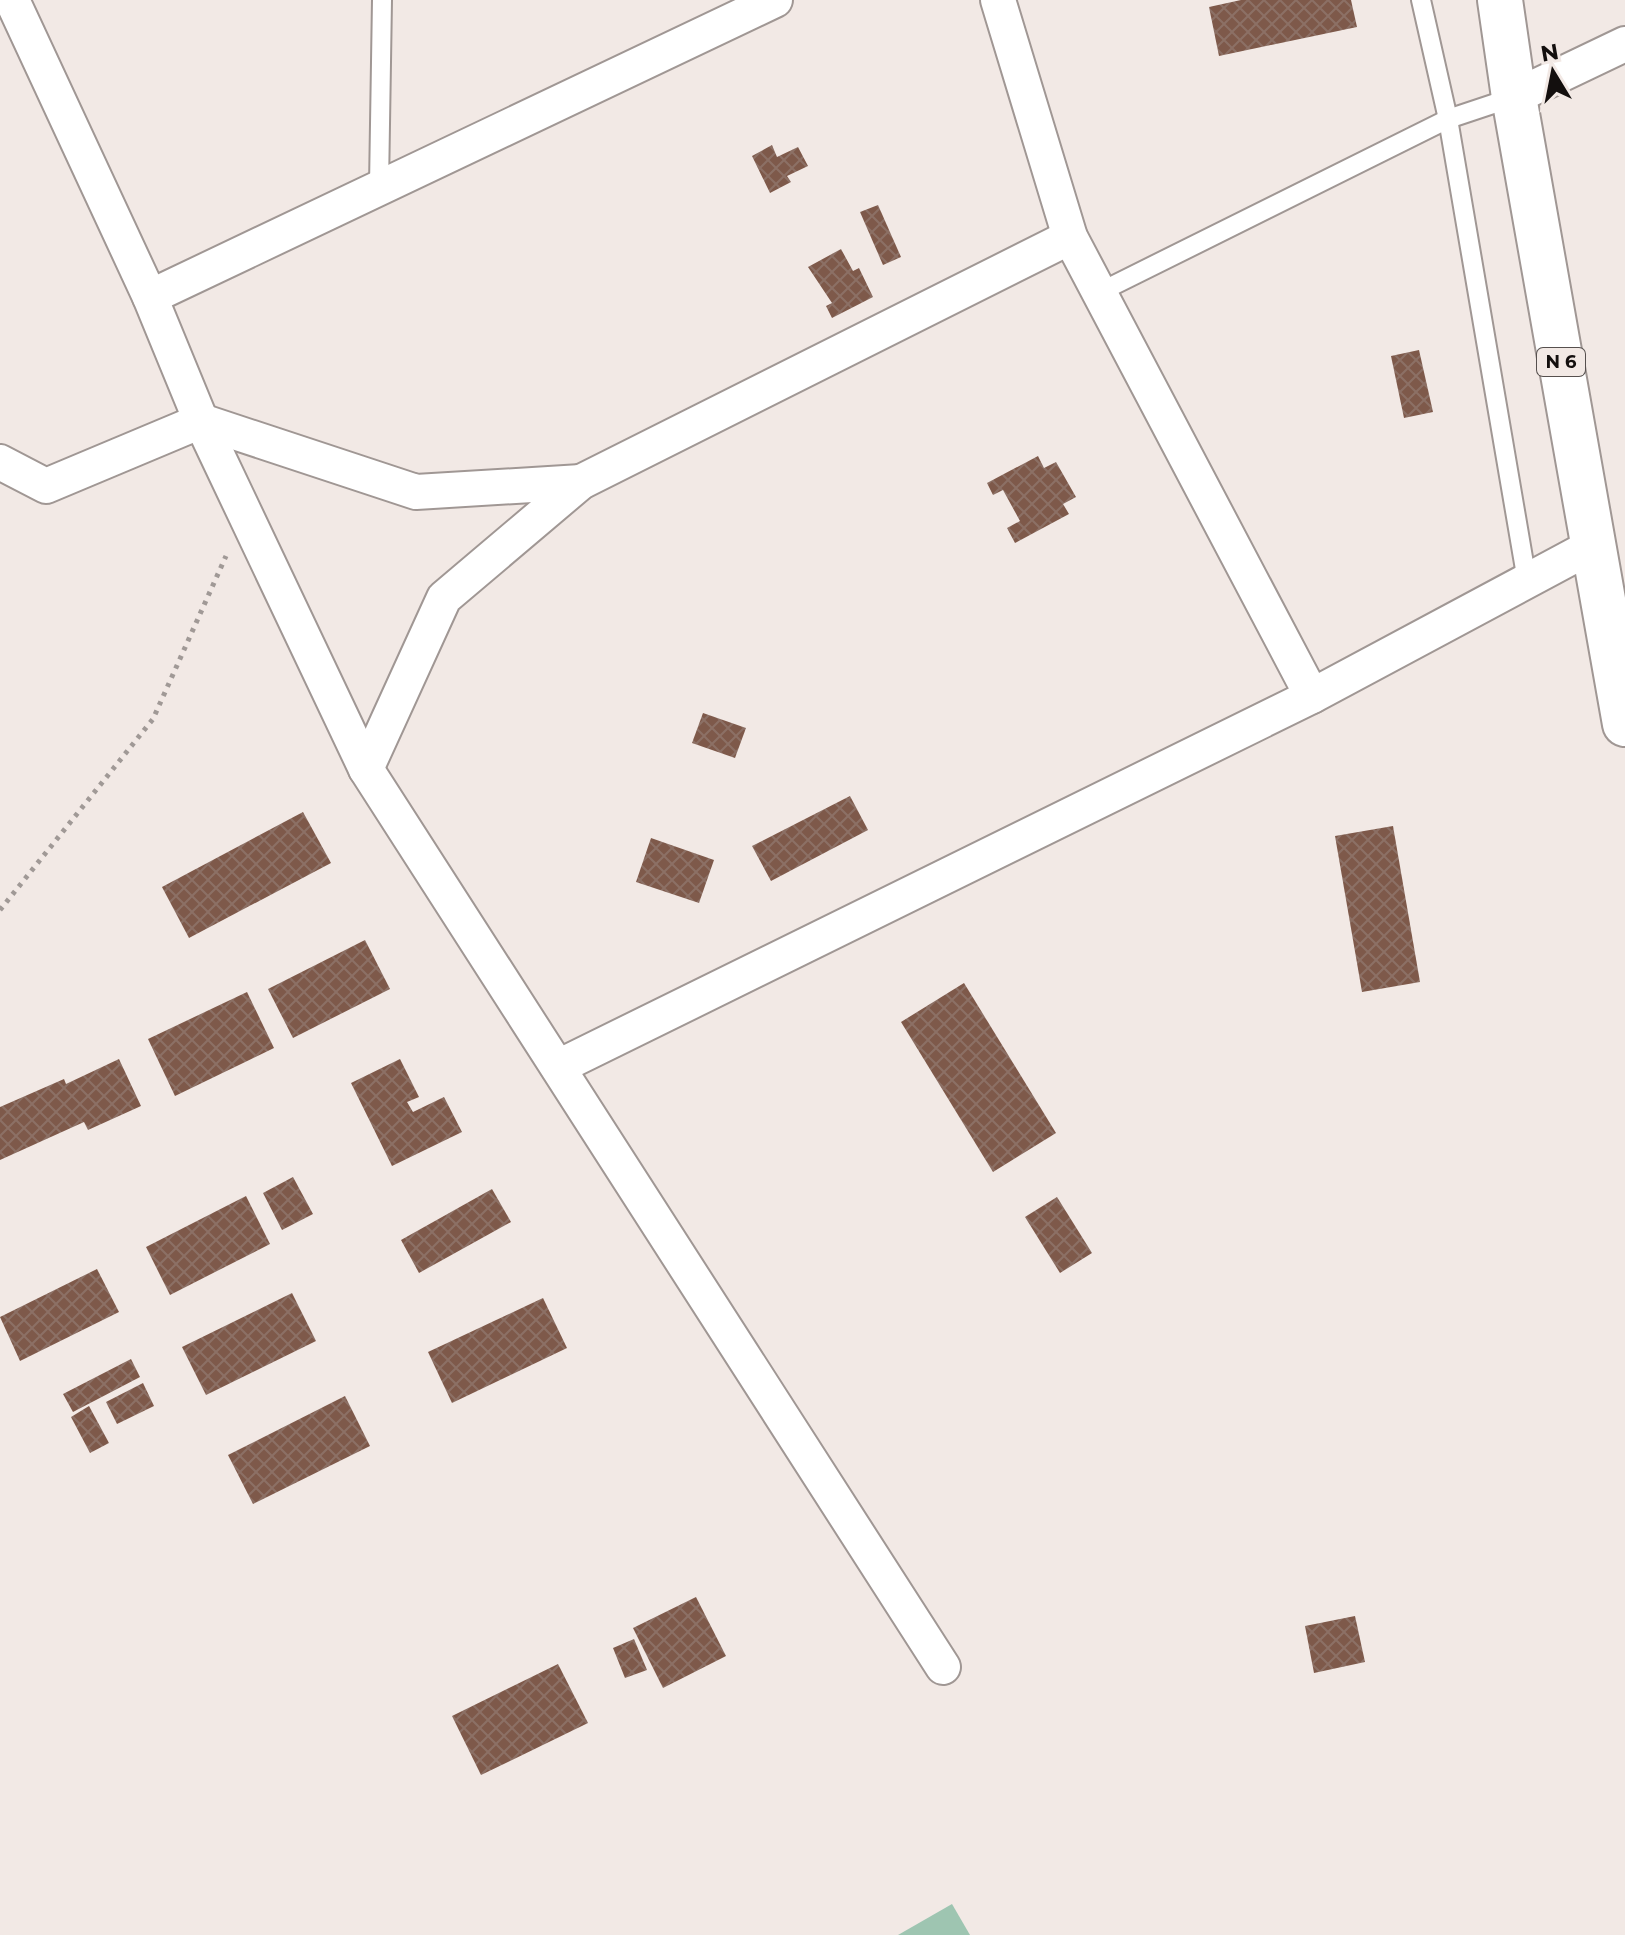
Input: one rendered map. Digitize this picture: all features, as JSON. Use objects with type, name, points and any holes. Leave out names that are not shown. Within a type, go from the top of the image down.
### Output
[{"type":"main road","name":"N 6","points":[[1500,0],[1514,97],[1625,724]]},
{"type":"street","points":[[150,297],[775,0]]},
{"type":"street","points":[[998,0],[1070,237],[1312,696]]},
{"type":"street","points":[[11,1],[150,297],[201,421],[366,769],[943,1667]]},
{"type":"street","points":[[1514,97],[1625,44]]},
{"type":"street","points":[[366,769],[444,598],[581,482],[1070,237]]},
{"type":"street","points":[[0,462],[46,486],[201,421],[416,492],[581,482]]},
{"type":"street","points":[[558,1067],[1312,696],[1594,545]]},
{"type":"lane","points":[[379,186],[382,0]]},
{"type":"lane","points":[[1421,0],[1448,119],[1527,581]]},
{"type":"lane","points":[[1100,292],[1448,119],[1514,97]]},
{"type":"path","points":[[0,910],[153,719],[245,514]]},
{"type":"green space","points":[[952,1904],[970,1935],[898,1935]]},
{"type":"building","points":[[1241,0],[1351,0],[1357,27],[1219,56],[1209,7]]},
{"type":"building","points":[[772,145],[777,157],[798,147],[808,166],[787,176],[791,182],[770,193],[752,156]]},
{"type":"building","points":[[878,205],[901,257],[883,265],[860,212]]},
{"type":"building","points":[[841,249],[853,271],[859,268],[873,297],[832,318],[826,306],[832,303],[808,267]]},
{"type":"building","points":[[1419,350],[1433,412],[1404,418],[1391,356]]},
{"type":"building","points":[[1038,456],[1044,468],[1056,462],[1076,497],[1063,504],[1069,514],[1015,543],[1007,528],[1020,521],[1003,490],[993,495],[987,483]]},
{"type":"building","points":[[703,713],[746,728],[735,758],[692,743]]},
{"type":"building","points":[[850,796],[868,830],[771,881],[752,846]]},
{"type":"building","points":[[303,812],[331,863],[189,938],[162,887]]},
{"type":"building","points":[[1393,826],[1420,982],[1362,992],[1335,836]]},
{"type":"building","points":[[651,838],[714,860],[699,903],[636,882]]},
{"type":"building","points":[[365,940],[390,989],[293,1038],[268,989]]},
{"type":"building","points":[[964,983],[1056,1133],[993,1172],[901,1022]]},
{"type":"building","points":[[247,992],[274,1048],[175,1096],[148,1039]]},
{"type":"building","points":[[119,1059],[141,1106],[88,1130],[84,1122],[0,1160],[0,1107],[64,1079],[66,1084]]},
{"type":"building","points":[[400,1059],[419,1097],[407,1102],[413,1112],[444,1097],[462,1132],[392,1166],[351,1083]]},
{"type":"building","points":[[293,1177],[313,1214],[282,1230],[263,1193]]},
{"type":"building","points":[[492,1189],[511,1222],[419,1273],[401,1240]]},
{"type":"building","points":[[246,1196],[270,1244],[170,1295],[146,1247]]},
{"type":"building","points":[[1057,1197],[1092,1253],[1060,1273],[1025,1217]]},
{"type":"building","points":[[97,1269],[119,1312],[20,1361],[0,1317]]},
{"type":"building","points":[[292,1293],[316,1341],[206,1395],[182,1347]]},
{"type":"building","points":[[543,1298],[567,1348],[452,1403],[428,1352]]},
{"type":"building","points":[[131,1359],[140,1377],[73,1412],[63,1394]]},
{"type":"building","points":[[143,1383],[154,1406],[117,1424],[106,1402]]},
{"type":"building","points":[[345,1396],[370,1446],[253,1504],[228,1455]]},
{"type":"building","points":[[89,1406],[109,1443],[90,1453],[71,1417]]},
{"type":"building","points":[[696,1597],[726,1656],[663,1688],[633,1628]]},
{"type":"building","points":[[1355,1616],[1365,1662],[1314,1673],[1305,1626]]},
{"type":"building","points":[[634,1639],[647,1670],[625,1678],[613,1648]]},
{"type":"building","points":[[558,1664],[588,1723],[481,1775],[452,1716]]}]
